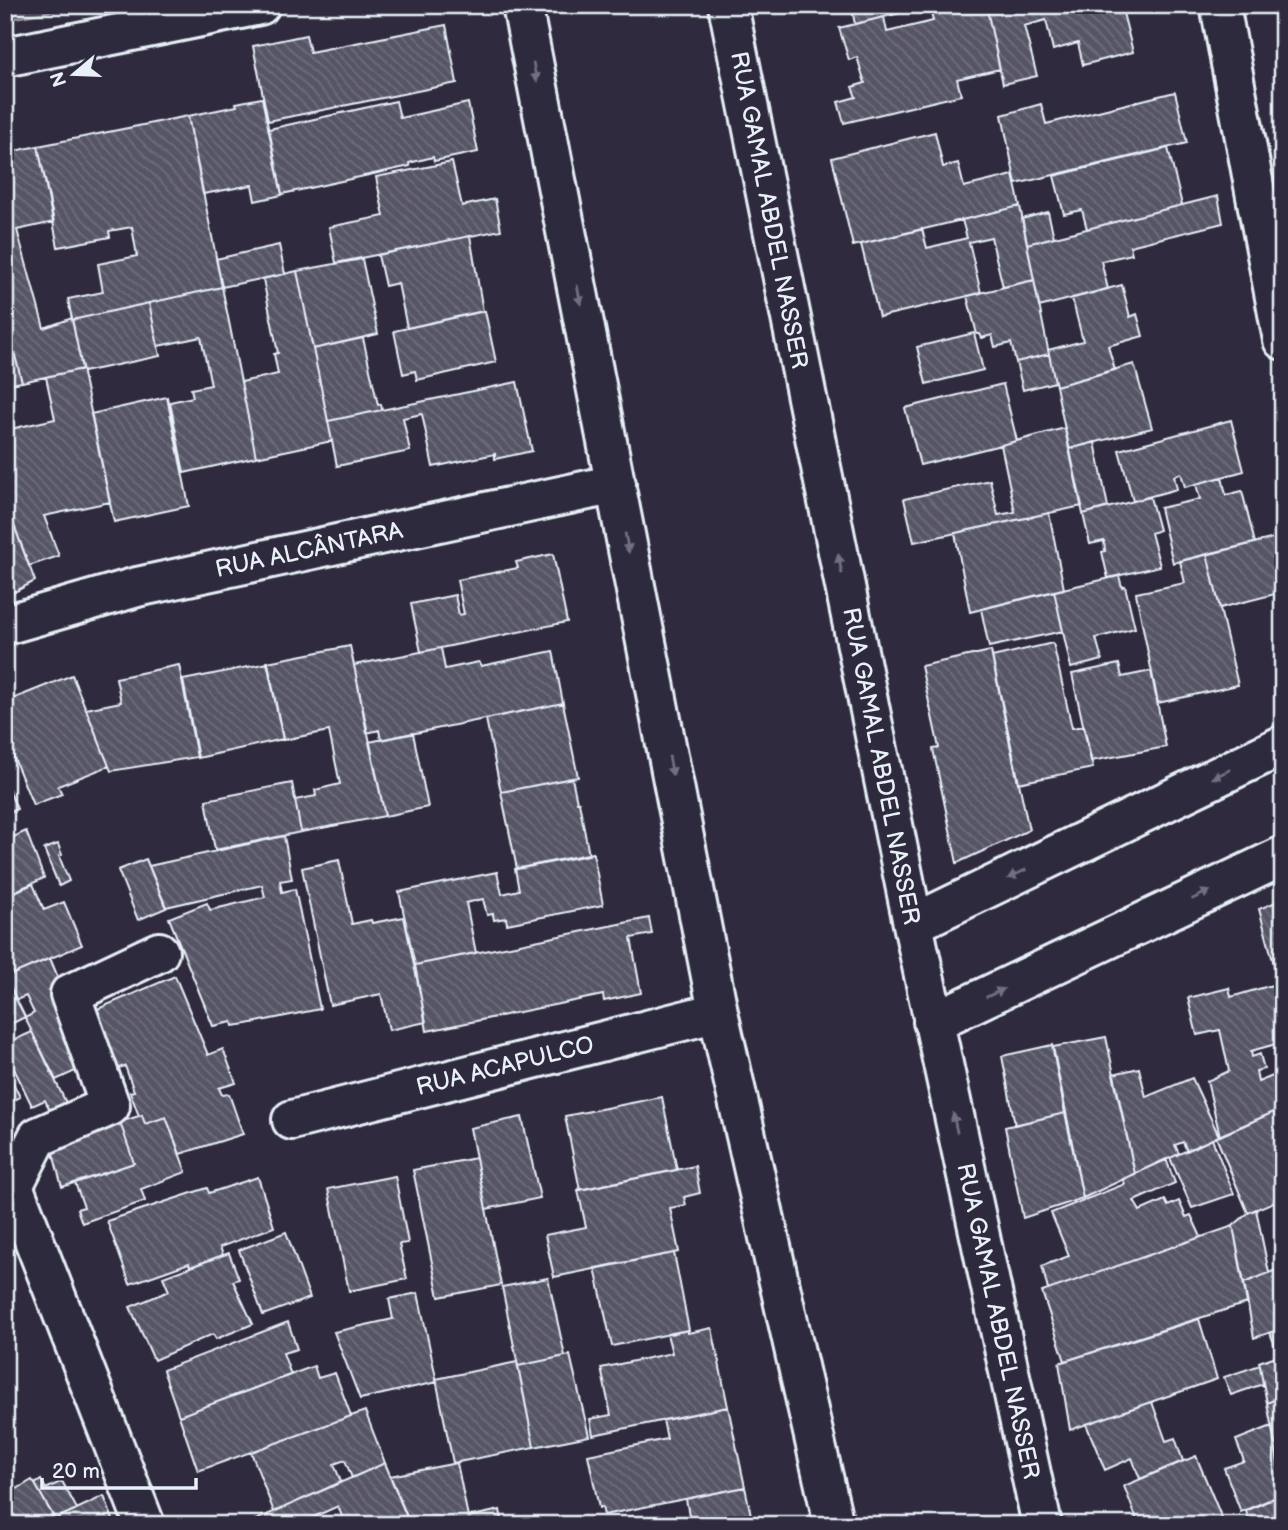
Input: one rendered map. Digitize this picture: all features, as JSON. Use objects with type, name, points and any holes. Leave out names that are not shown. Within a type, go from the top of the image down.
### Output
[{"type":"street","points":[[5,57],[260,5]]},
{"type":"street","points":[[522,5],[718,1012],[834,1525]]},
{"type":"street","name":"RUA GAMAL ABDEL NASSER","points":[[728,5],[933,1022],[1042,1525]]},
{"type":"street","points":[[1220,5],[1283,340]]},
{"type":"street","name":"RUA ALCÂNTARA","points":[[5,625],[137,587],[616,484]]},
{"type":"street","points":[[913,924],[1283,745]]},
{"type":"street","points":[[933,1022],[1283,856]]},
{"type":"street","points":[[145,1525],[9,1188],[38,1136],[110,1105],[70,994],[159,952]]},
{"type":"street","name":"RUA ACAPULCO","points":[[292,1119],[718,1012]]},
{"type":"shaded area","points":[[5,5],[83,5],[5,20]]},
{"type":"building","points":[[851,5],[933,5],[855,24]]},
{"type":"building","points":[[986,5],[1121,5],[1133,52],[1083,65],[1078,43],[1053,50],[1046,20],[1024,26],[1037,76],[1003,84]]},
{"type":"building","points":[[986,5],[1000,69],[957,79],[961,95],[844,123],[838,102],[856,97],[852,87],[865,83],[857,57],[849,60],[839,28],[884,17],[887,32],[933,21],[929,6]]},
{"type":"building","points":[[446,25],[457,83],[268,121],[253,46],[306,35],[310,52]]},
{"type":"building","points":[[1175,92],[1187,143],[1016,184],[1002,115],[1041,104],[1046,124]]},
{"type":"building","points":[[262,98],[282,195],[255,201],[252,185],[203,194],[188,116]]},
{"type":"building","points":[[396,101],[400,118],[468,103],[478,152],[434,161],[433,157],[409,163],[410,166],[282,194],[269,129]]},
{"type":"building","points":[[188,116],[222,287],[72,320],[68,299],[103,292],[98,264],[137,256],[132,227],[109,231],[110,237],[58,247],[38,146]]},
{"type":"building","points":[[935,132],[943,167],[958,163],[964,187],[1013,175],[1020,206],[853,246],[832,158]]},
{"type":"building","points":[[38,146],[54,222],[17,230],[44,328],[72,318],[82,369],[22,382],[5,318],[5,153]]},
{"type":"building","points":[[1168,148],[1182,205],[1087,229],[1082,210],[1064,214],[1054,176]]},
{"type":"building","points":[[452,162],[462,206],[495,199],[501,230],[336,263],[329,227],[384,216],[376,177]]},
{"type":"building","points":[[1218,196],[1223,223],[1130,246],[1132,254],[1101,261],[1108,289],[1039,307],[1027,244]]},
{"type":"building","points":[[1020,206],[1034,280],[1003,287],[991,237],[969,242],[981,293],[879,317],[861,244],[922,229],[927,248],[967,238],[962,220]]},
{"type":"building","points":[[1048,212],[1054,237],[1027,244],[1022,219]]},
{"type":"building","points":[[470,236],[483,311],[407,328],[398,283],[385,286],[378,255]]},
{"type":"building","points":[[279,245],[285,274],[222,287],[216,259]]},
{"type":"building","points":[[362,259],[378,334],[313,349],[297,271]]},
{"type":"building","points":[[297,271],[332,441],[256,457],[241,382],[278,374],[274,354],[278,353],[263,279]]},
{"type":"building","points":[[1034,280],[1049,354],[1016,362],[1011,343],[995,347],[992,335],[982,338],[977,334],[967,296]]},
{"type":"building","points":[[1122,285],[1130,317],[1137,314],[1143,336],[1108,346],[1115,370],[1056,386],[1048,350],[1083,341],[1072,298]]},
{"type":"building","points":[[222,287],[256,457],[184,473],[170,402],[193,397],[191,389],[211,385],[201,337],[158,346],[149,303]]},
{"type":"building","points":[[149,303],[160,356],[83,372],[72,320]]},
{"type":"building","points":[[485,311],[496,362],[417,380],[415,371],[403,374],[394,331]]},
{"type":"building","points":[[8,329],[22,382],[5,385],[5,330]]},
{"type":"building","points":[[974,333],[983,370],[926,384],[917,347]]},
{"type":"building","points":[[363,338],[378,405],[381,404],[382,410],[328,421],[313,349]]},
{"type":"building","points":[[1049,354],[1055,382],[1023,390],[1016,362]]},
{"type":"building","points":[[1134,364],[1152,428],[1069,449],[1056,386]]},
{"type":"building","points":[[82,369],[110,502],[44,516],[59,556],[29,566],[5,501],[5,427],[6,430],[55,419],[46,377]]},
{"type":"building","points":[[517,382],[532,451],[495,459],[495,454],[433,467],[422,414],[403,418],[410,451],[337,466],[328,421]]},
{"type":"building","points":[[1003,384],[1017,441],[920,465],[905,408]]},
{"type":"building","points":[[167,397],[189,506],[114,522],[91,414]]},
{"type":"building","points":[[1231,420],[1244,471],[1185,487],[1181,473],[1174,476],[1177,489],[1133,501],[1119,450]]},
{"type":"building","points":[[1065,428],[1082,506],[914,542],[904,499],[990,480],[998,515],[1015,512],[1001,445]]},
{"type":"building","points":[[1095,442],[1108,507],[1083,514],[1069,449]]},
{"type":"building","points":[[1222,477],[1226,495],[1242,491],[1255,543],[1173,563],[1160,508],[1200,499],[1196,484]]},
{"type":"building","points":[[1150,497],[1159,530],[1151,533],[1160,566],[1108,578],[1102,552],[1105,551],[1104,541],[1090,544],[1083,514]]},
{"type":"building","points":[[5,501],[35,581],[5,597]]},
{"type":"building","points":[[1049,513],[1064,589],[970,612],[955,533]]},
{"type":"building","points":[[1283,536],[1283,592],[1220,608],[1207,554]]},
{"type":"building","points":[[553,554],[567,622],[421,652],[411,604],[455,595],[459,615],[464,614],[457,580],[518,568],[516,562]]},
{"type":"building","points":[[1207,554],[1238,685],[1158,703],[1136,593],[1185,583],[1180,561]]},
{"type":"building","points":[[1119,576],[1122,587],[1125,586],[1135,628],[1096,638],[1102,660],[1071,668],[1054,591]]},
{"type":"building","points":[[1054,591],[1063,631],[989,647],[981,609]]},
{"type":"building","points":[[1053,643],[1072,728],[1084,726],[1093,768],[1018,783],[992,657]]},
{"type":"building","points":[[350,646],[385,816],[301,832],[295,800],[316,796],[315,790],[340,784],[329,731],[283,740],[267,662]]},
{"type":"building","points":[[441,648],[445,669],[479,662],[481,666],[553,651],[563,703],[381,740],[379,730],[367,733],[354,665]]},
{"type":"building","points":[[991,651],[1029,830],[957,863],[933,749],[939,748],[921,666]]},
{"type":"building","points":[[268,663],[283,739],[198,758],[183,680]]},
{"type":"building","points":[[1119,664],[1122,677],[1151,671],[1166,747],[1091,761],[1072,674]]},
{"type":"building","points":[[179,665],[197,757],[111,771],[86,709],[121,702],[116,678]]},
{"type":"building","points":[[72,675],[109,766],[58,786],[62,794],[33,805],[8,744],[5,746],[5,702]]},
{"type":"building","points":[[563,703],[578,777],[501,792],[486,719]]},
{"type":"building","points":[[413,733],[428,807],[385,816],[369,742]]},
{"type":"building","points":[[572,778],[589,855],[517,869],[501,792]]},
{"type":"building","points":[[5,780],[17,809],[5,814]]},
{"type":"building","points":[[292,783],[301,832],[215,850],[206,800]]},
{"type":"building","points":[[26,831],[44,878],[5,896],[5,841]]},
{"type":"building","points":[[284,836],[292,879],[280,881],[282,892],[295,889],[320,1009],[247,1024],[233,1026],[232,1022],[213,1026],[169,918],[207,903],[210,910],[265,897],[262,885],[166,907],[149,866]]},
{"type":"building","points":[[58,844],[62,855],[59,856],[69,881],[59,886],[44,849]]},
{"type":"building","points":[[593,853],[603,905],[507,924],[506,918],[494,920],[493,914],[487,915],[483,899],[466,903],[476,953],[415,965],[399,892],[497,872],[502,894],[519,890],[515,869]]},
{"type":"building","points":[[146,859],[166,908],[138,920],[118,870]]},
{"type":"building","points":[[339,860],[352,924],[404,917],[426,1022],[389,1030],[381,994],[330,1005],[302,868]]},
{"type":"building","points":[[33,884],[44,910],[64,902],[82,945],[6,977],[5,896]]},
{"type":"building","points":[[1283,899],[1283,994],[1282,994],[1259,909]]},
{"type":"building","points":[[649,918],[652,934],[631,938],[641,993],[604,1001],[603,995],[427,1031],[415,965]]},
{"type":"building","points":[[50,958],[80,1031],[86,1066],[56,1080],[25,1018],[34,1013],[26,996],[16,1000],[6,977]]},
{"type":"building","points":[[5,976],[25,1017],[5,1027]]},
{"type":"building","points":[[175,976],[208,1055],[223,1049],[236,1083],[219,1088],[222,1095],[229,1094],[243,1134],[180,1154],[166,1117],[145,1124],[142,1115],[139,1116],[130,1092],[134,1091],[125,1066],[104,1073],[81,1016]]},
{"type":"building","points":[[1279,983],[1283,997],[1283,1042],[1251,1051],[1252,1057],[1260,1054],[1264,1069],[1256,1071],[1258,1082],[1283,1072],[1283,1108],[1220,1136],[1207,1081],[1229,1071],[1220,1030],[1197,1035],[1188,998],[1229,988],[1231,997]]},
{"type":"building","points":[[32,1032],[68,1107],[52,1115],[45,1100],[32,1106],[5,1050],[5,1044]]},
{"type":"building","points":[[1106,1037],[1135,1174],[1083,1198],[1053,1047]]},
{"type":"building","points":[[1052,1045],[1065,1113],[1015,1125],[1002,1056]]},
{"type":"building","points":[[5,1067],[20,1097],[5,1105]]},
{"type":"building","points":[[1139,1068],[1146,1097],[1192,1078],[1219,1136],[1187,1151],[1183,1142],[1175,1145],[1179,1154],[1135,1174],[1113,1074]]},
{"type":"building","points":[[662,1097],[677,1170],[580,1190],[565,1116]]},
{"type":"building","points":[[1283,1108],[1283,1198],[1248,1213],[1216,1137]]},
{"type":"building","points":[[1065,1113],[1083,1198],[1023,1218],[1005,1127]]},
{"type":"building","points":[[142,1115],[145,1124],[166,1117],[186,1172],[141,1189],[145,1201],[82,1223],[77,1209],[84,1207],[75,1183],[134,1163],[120,1122]]},
{"type":"building","points":[[522,1117],[540,1198],[486,1209],[470,1128]]},
{"type":"building","points":[[120,1122],[134,1163],[62,1187],[51,1146]]},
{"type":"building","points":[[1212,1139],[1234,1194],[1192,1208],[1170,1158]]},
{"type":"building","points":[[476,1158],[501,1285],[439,1297],[413,1170]]},
{"type":"building","points":[[1166,1159],[1175,1183],[1134,1201],[1140,1211],[1165,1200],[1168,1206],[1179,1201],[1186,1217],[1191,1215],[1201,1237],[1048,1290],[1042,1266],[1069,1256],[1051,1213],[1125,1184],[1123,1179]]},
{"type":"building","points":[[695,1166],[700,1193],[684,1197],[686,1205],[670,1208],[679,1252],[554,1277],[545,1235],[586,1227],[578,1190]]},
{"type":"building","points":[[395,1176],[408,1243],[399,1244],[407,1279],[349,1291],[328,1189]]},
{"type":"building","points":[[258,1177],[274,1227],[220,1247],[223,1255],[190,1267],[189,1263],[130,1284],[107,1221],[207,1188],[209,1193]]},
{"type":"building","points":[[1256,1209],[1269,1273],[1244,1283],[1233,1226]]},
{"type":"building","points":[[1233,1226],[1247,1303],[1065,1361],[1042,1292]]},
{"type":"building","points":[[286,1232],[310,1298],[263,1315],[239,1250]]},
{"type":"building","points":[[229,1253],[239,1279],[233,1281],[253,1324],[216,1339],[213,1334],[154,1360],[130,1307],[169,1291],[163,1277]]},
{"type":"building","points":[[674,1253],[689,1330],[612,1346],[595,1268]]},
{"type":"building","points":[[1283,1267],[1283,1328],[1254,1338],[1244,1283]]},
{"type":"building","points":[[548,1278],[565,1356],[518,1366],[502,1287]]},
{"type":"building","points":[[418,1293],[437,1382],[360,1399],[334,1332],[393,1319],[389,1299]]},
{"type":"building","points":[[1199,1319],[1217,1379],[1070,1430],[1059,1363]]},
{"type":"building","points":[[288,1322],[297,1349],[283,1353],[291,1375],[179,1416],[163,1370]]},
{"type":"building","points":[[712,1328],[728,1407],[593,1435],[590,1419],[611,1415],[601,1368],[672,1353],[667,1334]]},
{"type":"building","points":[[1283,1328],[1283,1396],[1267,1403],[1259,1362],[1279,1355],[1270,1333]]},
{"type":"building","points":[[570,1355],[589,1436],[534,1447],[518,1366]]},
{"type":"building","points":[[517,1362],[534,1447],[453,1463],[436,1379]]},
{"type":"building","points":[[1260,1365],[1263,1384],[1231,1395],[1224,1377]]},
{"type":"building","points":[[314,1366],[318,1378],[335,1373],[351,1416],[198,1471],[179,1416]]},
{"type":"building","points":[[1283,1396],[1283,1486],[1267,1403]]},
{"type":"building","points":[[1152,1402],[1166,1441],[1175,1438],[1183,1461],[1140,1479],[1132,1458],[1105,1470],[1086,1424]]},
{"type":"building","points":[[728,1407],[745,1487],[604,1515],[602,1507],[599,1508],[588,1455],[667,1439],[663,1420]]},
{"type":"building","points":[[365,1411],[385,1463],[352,1478],[345,1460],[334,1464],[341,1482],[274,1512],[251,1452]]},
{"type":"building","points":[[1272,1426],[1283,1494],[1241,1512],[1224,1468],[1244,1461],[1236,1440]]},
{"type":"building","points":[[1196,1456],[1223,1521],[1214,1525],[1139,1525],[1124,1486]]},
{"type":"building","points":[[385,1463],[408,1519],[394,1525],[330,1525],[343,1519],[338,1506],[296,1525],[244,1525]]},
{"type":"building","points":[[457,1463],[468,1517],[500,1510],[503,1525],[410,1525],[390,1476]]},
{"type":"building","points":[[32,1480],[58,1525],[5,1525],[5,1496]]},
{"type":"building","points":[[41,1480],[46,1489],[62,1481],[77,1509],[55,1519],[35,1484]]},
{"type":"building","points":[[745,1487],[753,1525],[647,1525],[689,1516],[686,1499]]},
{"type":"building","points":[[1283,1494],[1283,1525],[1250,1525],[1246,1511]]},
{"type":"building","points":[[104,1496],[115,1525],[58,1525],[55,1519]]}]
